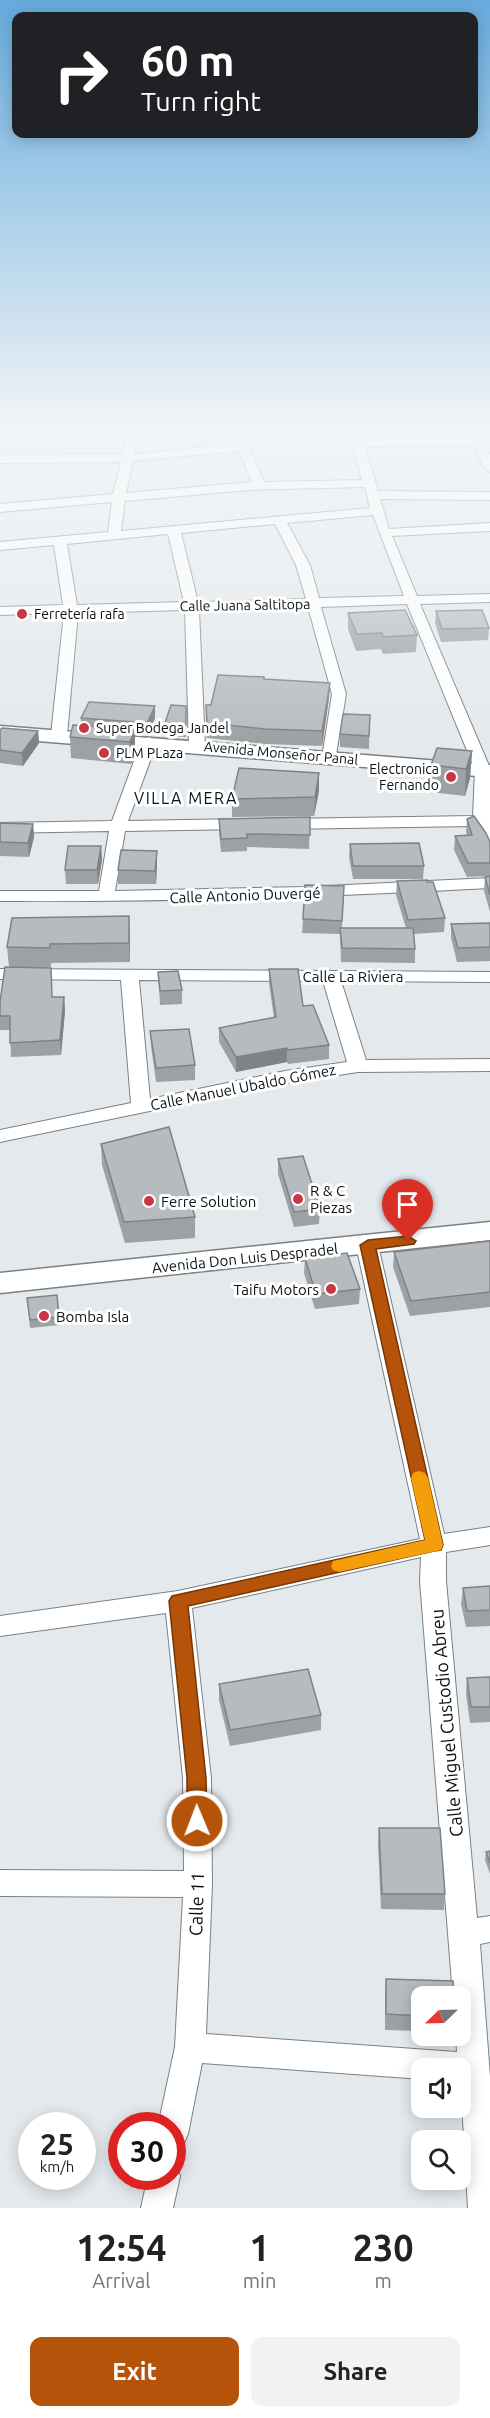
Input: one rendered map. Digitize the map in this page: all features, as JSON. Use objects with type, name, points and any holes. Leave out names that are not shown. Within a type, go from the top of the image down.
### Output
[{"type":"main road","name":"Avenida Monseñor Panal","points":[[0,732],[149,742],[486,771]]},
{"type":"main road","name":"Avenida Don Luis Despradel","points":[[0,1283],[490,1231]]},
{"type":"street","points":[[0,546],[124,536]]},
{"type":"street","points":[[175,536],[192,606],[197,746]]},
{"type":"street","points":[[288,536],[303,565],[339,694],[330,758]]},
{"type":"street","points":[[385,536],[486,771],[481,828],[490,842]]},
{"type":"street","points":[[59,735],[71,610],[60,542]]},
{"type":"street","name":"Calle Juana Saltitopa","points":[[0,611],[490,598]]},
{"type":"street","points":[[106,897],[118,826],[149,742]]},
{"type":"street","points":[[0,828],[481,821]]},
{"type":"street","name":"Calle Antonio Duvergé","points":[[0,896],[106,897],[316,893],[490,883]]},
{"type":"street","name":"Calle La Riviera","points":[[0,974],[490,977]]},
{"type":"street","points":[[130,975],[141,1106]]},
{"type":"street","points":[[330,976],[358,1066]]},
{"type":"street","name":"Calle Manuel Ubaldo Gómez","points":[[0,1136],[285,1077],[358,1066],[490,1065]]},
{"type":"street","name":"Calle Miguel Custodio Abreu","points":[[368,1245],[434,1545],[434,1581],[477,1931],[484,2208]]},
{"type":"street","points":[[0,1626],[178,1601],[434,1545],[490,1536]]},
{"type":"street","name":"Calle 11","points":[[177,2112],[190,2047],[198,1884],[197,1778],[178,1601]]},
{"type":"street","points":[[0,1882],[198,1884]]},
{"type":"street","points":[[190,2047],[480,2084]]},
{"type":"street","points":[[157,2208],[161,2190]]},
{"type":"building","points":[[405,610],[417,635],[383,637],[382,633],[357,634],[348,613]]},
{"type":"building","points":[[482,610],[489,628],[442,629],[436,611]]},
{"type":"building","points":[[218,675],[330,683],[322,731],[265,729],[207,723],[206,705],[211,705]]},
{"type":"building","points":[[89,702],[155,706],[147,723],[81,718]]},
{"type":"building","points":[[171,705],[186,706],[186,725],[165,723]]},
{"type":"building","points":[[343,714],[370,715],[369,736],[340,734]]},
{"type":"building","points":[[73,725],[135,729],[130,742],[70,737]]},
{"type":"building","points":[[2,728],[38,731],[22,753],[0,750],[0,730]]},
{"type":"building","points":[[437,748],[472,751],[466,769],[431,765]]},
{"type":"building","points":[[239,768],[319,773],[315,797],[232,799]]},
{"type":"building","points":[[474,816],[490,842],[490,863],[468,863],[455,836],[472,835],[467,819]]},
{"type":"building","points":[[310,817],[310,835],[247,834],[247,838],[221,839],[219,819]]},
{"type":"building","points":[[0,823],[33,824],[28,843],[0,842]]},
{"type":"building","points":[[419,843],[424,866],[353,866],[350,844]]},
{"type":"building","points":[[68,846],[101,846],[97,870],[65,870]]},
{"type":"building","points":[[121,850],[157,851],[155,871],[118,870]]},
{"type":"building","points":[[490,876],[490,895],[485,877]]},
{"type":"building","points":[[427,880],[427,882],[433,882],[445,918],[408,920],[397,881]]},
{"type":"building","points":[[305,885],[344,886],[342,921],[303,919]]},
{"type":"building","points":[[129,916],[129,943],[50,944],[50,948],[7,947],[12,918]]},
{"type":"building","points":[[490,923],[490,947],[458,948],[451,924]]},
{"type":"building","points":[[340,928],[413,928],[415,949],[342,948]]},
{"type":"building","points":[[5,967],[51,968],[52,997],[64,997],[60,1040],[10,1043],[10,1016],[0,1016]]},
{"type":"building","points":[[269,969],[298,969],[303,1006],[313,1005],[329,1045],[288,1050],[287,1048],[236,1057],[219,1028],[276,1017]]},
{"type":"building","points":[[178,971],[182,990],[160,991],[158,972]]},
{"type":"building","points":[[189,1029],[195,1065],[156,1068],[150,1031]]},
{"type":"building","name":"Ferre Solution","points":[[169,1127],[195,1217],[124,1222],[101,1144]]},
{"type":"building","points":[[303,1156],[320,1209],[294,1212],[278,1159]]},
{"type":"building","points":[[490,1241],[490,1292],[411,1301],[394,1252]]},
{"type":"building","points":[[347,1253],[360,1289],[316,1294],[305,1258]]},
{"type":"building","name":"Bomba Isla","points":[[57,1295],[59,1317],[30,1320],[27,1298]]},
{"type":"building","points":[[490,1586],[490,1610],[467,1611],[463,1588]]},
{"type":"building","points":[[308,1669],[321,1715],[230,1730],[219,1684]]},
{"type":"building","points":[[490,1677],[490,1707],[471,1707],[467,1678]]},
{"type":"building","points":[[379,1828],[440,1828],[445,1894],[382,1894]]},
{"type":"building","points":[[490,1851],[490,1863],[486,1852]]},
{"type":"building","points":[[386,1979],[453,1981],[453,1986],[411,1986],[411,2015],[386,2014]]},
{"type":"slow traffic","points":[[339,1566],[434,1545],[419,1478]]},
{"type":"place","name":"Ferretería rafa","points":[[22,614]]},
{"type":"place","name":"Super Bodega Jandel","points":[[84,728]]},
{"type":"place","name":"PLM PLaza","points":[[104,753]]},
{"type":"place","name":"Electronica Fernando","points":[[451,777]]},
{"type":"place","name":"R & C Piezas","points":[[298,1199]]},
{"type":"place","name":"Ferre Solution","points":[[149,1201]]},
{"type":"place","name":"Taifu Motors","points":[[331,1289]]},
{"type":"place","name":"Bomba Isla","points":[[44,1316]]},
{"type":"district","name":"VILLA MERA","points":[[186,798]]},
{"type":"route","points":[[197,1821],[197,1778],[178,1601],[434,1545],[368,1245],[408,1241]]}]
